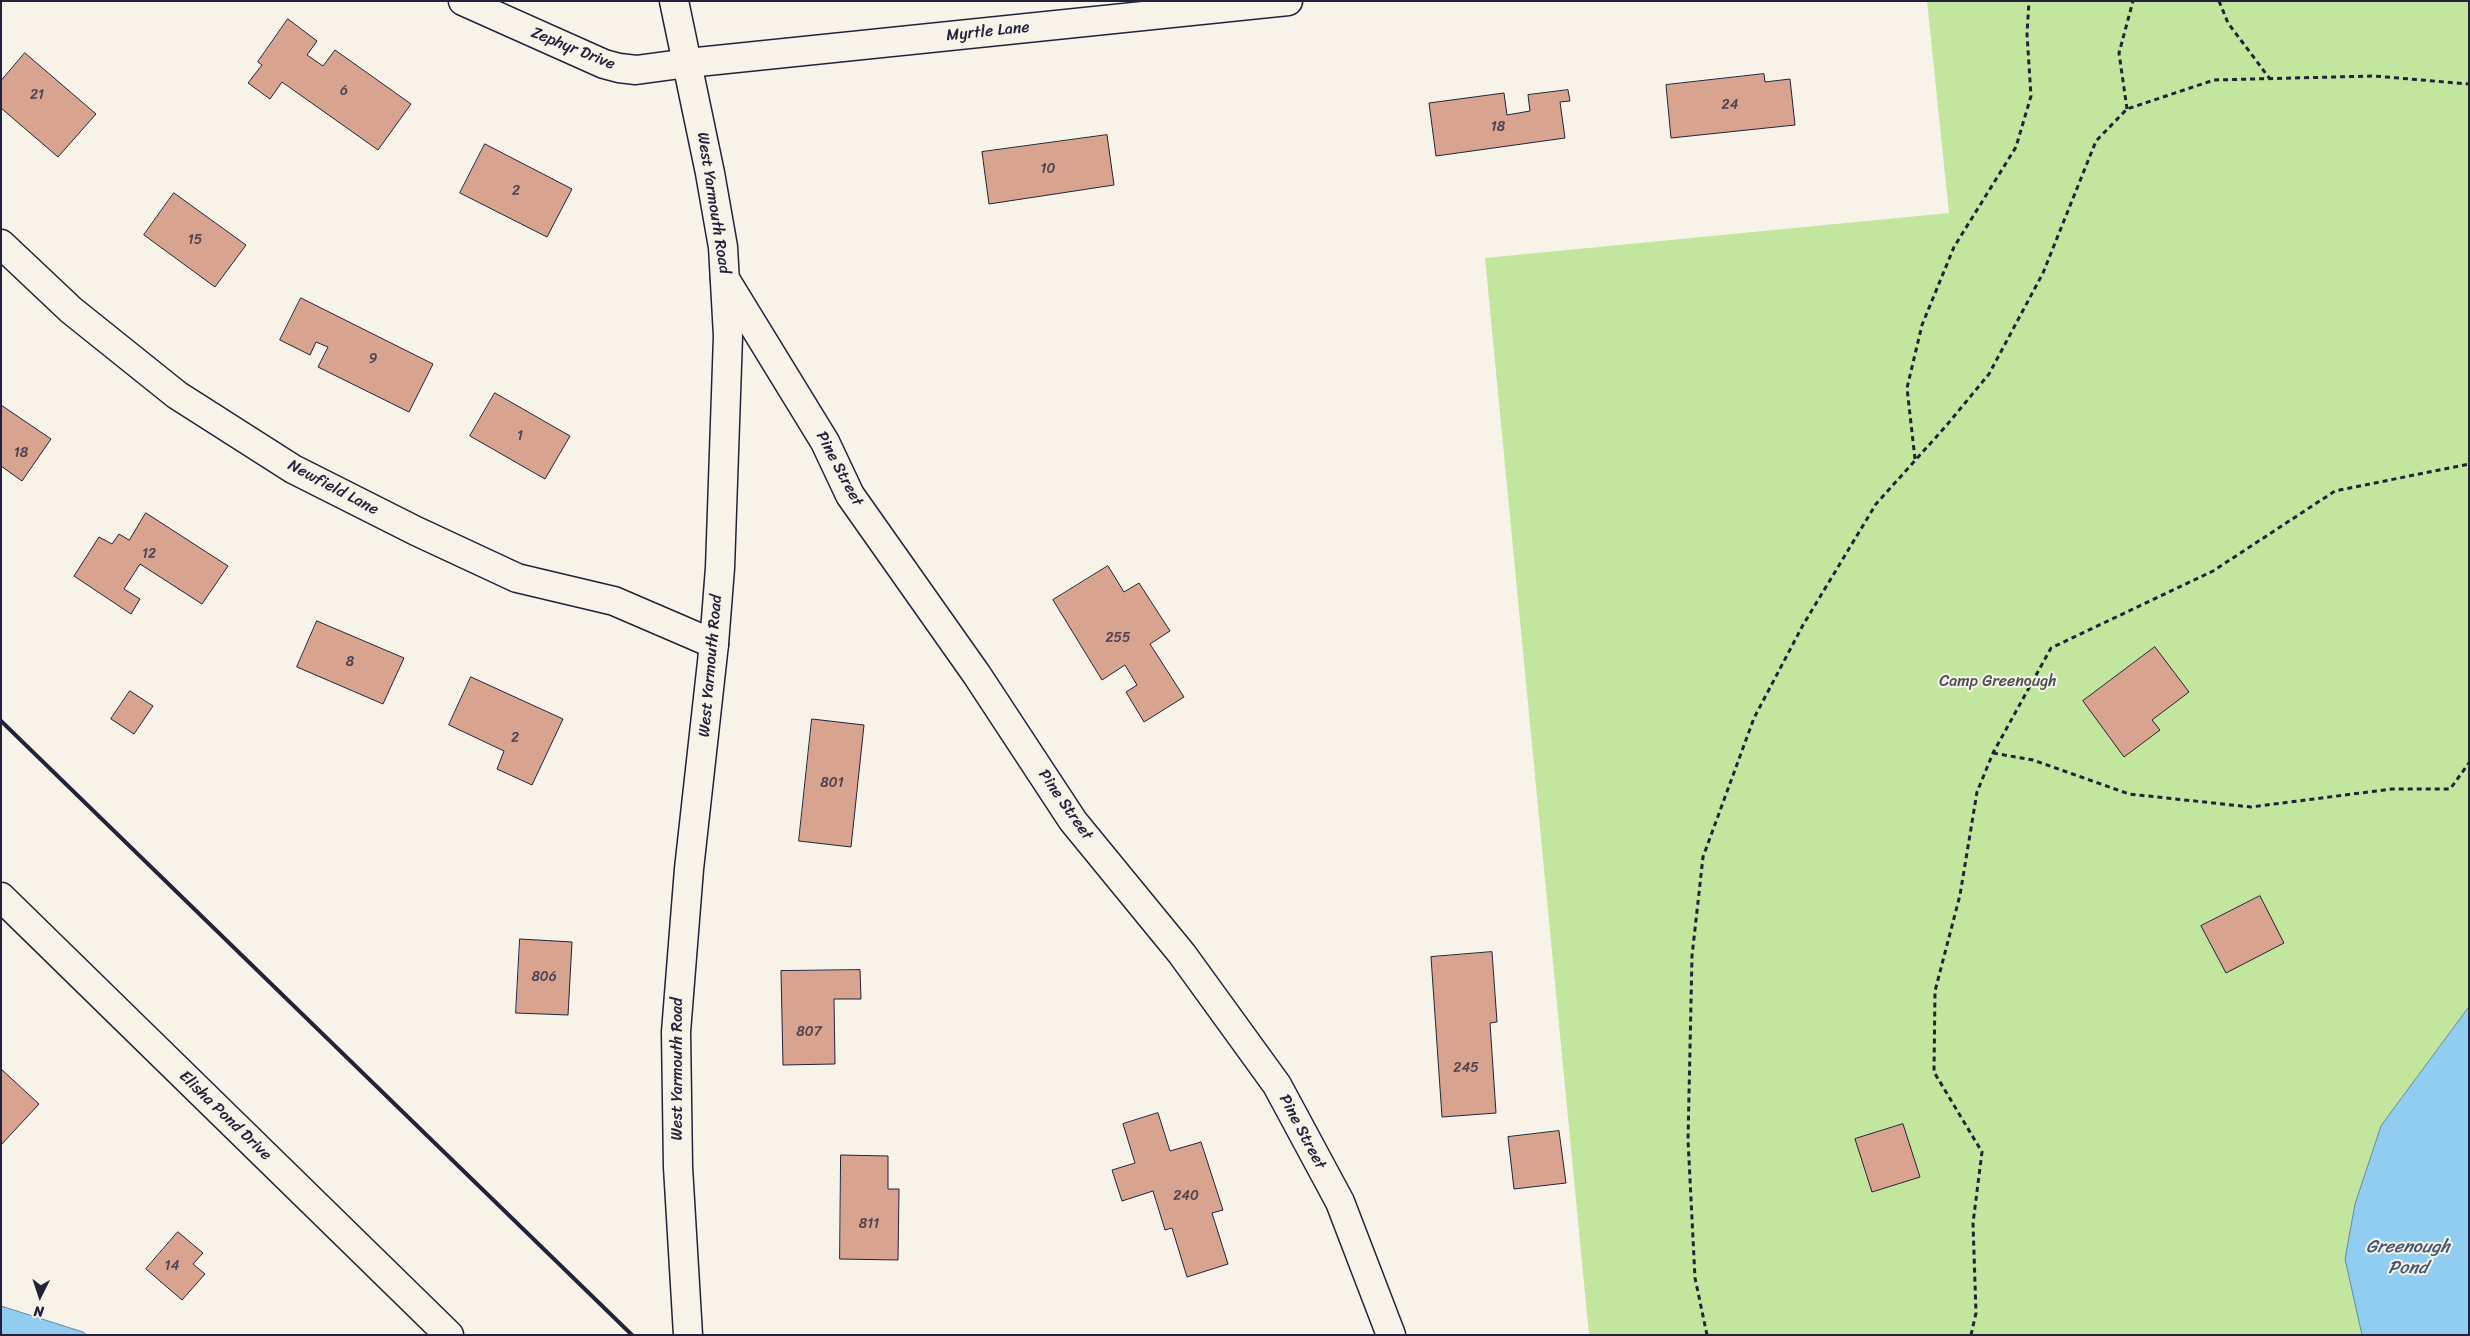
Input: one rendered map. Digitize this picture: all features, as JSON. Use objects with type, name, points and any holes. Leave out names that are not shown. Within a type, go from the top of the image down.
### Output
[{"type":"street","name":"Zephyr Drive","points":[[463,1],[604,64],[636,70],[688,63]]},
{"type":"street","name":"West Yarmouth Road","points":[[674,1],[710,173],[726,278],[727,387],[714,644],[689,869],[676,1032],[678,1167],[688,1335]]},
{"type":"street","name":"Myrtle Lane","points":[[688,63],[1249,3],[1288,1]]},
{"type":"street","name":"Newfield Lane","points":[[1,244],[71,310],[177,395],[293,469],[416,531],[516,578],[614,601],[714,644]]},
{"type":"street","name":"Pine Street","points":[[726,278],[825,442],[850,495],[977,675],[1074,821],[1182,954],[1277,1085],[1340,1202],[1391,1335]]},
{"type":"street","name":"Elisha Pond Drive","points":[[1,897],[449,1335]]},
{"type":"path","points":[[1915,460],[1907,388],[1922,325],[1954,247],[2016,147],[2031,96],[2027,34],[2029,1]]},
{"type":"path","points":[[2128,109],[2119,53],[2132,1]]},
{"type":"path","points":[[2219,1],[2228,22],[2270,79]]},
{"type":"path","points":[[1707,1335],[1695,1278],[1688,1140],[1692,956],[1702,857],[1754,718],[1803,625],[1876,504],[1989,374],[2043,273],[2096,141],[2128,109],[2214,80],[2374,76],[2469,84]]},
{"type":"path","points":[[1971,1335],[1976,1313],[1973,1223],[1982,1152],[1934,1072],[1936,991],[1960,895],[1977,792],[1993,753],[2051,648],[2213,571],[2335,491],[2469,464]]},
{"type":"path","points":[[1993,753],[2033,760],[2130,794],[2251,807],[2392,789],[2450,789],[2469,763]]},
{"type":"green space","name":"Camp Greenough","points":[[1927,1],[2469,1],[2469,1335],[1589,1335],[1485,258],[1949,213]]},
{"type":"water","name":"Greenough Pond","points":[[2469,1007],[2469,1335],[2362,1335],[2345,1259],[2355,1204],[2381,1126]]},
{"type":"water","points":[[1,1306],[83,1332],[87,1335],[1,1335]]},
{"type":"building","points":[[288,19],[317,41],[307,55],[323,66],[335,50],[411,104],[378,150],[282,82],[270,99],[248,83],[262,65],[258,62]]},
{"type":"building","points":[[25,53],[96,114],[58,157],[1,108],[1,81]]},
{"type":"building","points":[[1764,74],[1765,82],[1790,79],[1795,125],[1671,138],[1666,85]]},
{"type":"building","points":[[1568,90],[1570,101],[1560,102],[1565,138],[1436,156],[1429,103],[1504,93],[1507,115],[1530,111],[1528,95]]},
{"type":"building","points":[[1107,135],[1114,185],[989,204],[982,152]]},
{"type":"building","points":[[485,144],[572,189],[547,237],[460,193]]},
{"type":"building","points":[[174,193],[246,245],[215,287],[144,235]]},
{"type":"building","points":[[301,298],[433,364],[409,412],[318,367],[328,347],[316,342],[310,355],[280,340]]},
{"type":"building","points":[[495,393],[570,436],[545,479],[470,436]]},
{"type":"building","points":[[1,405],[51,439],[22,481],[1,466]]},
{"type":"building","points":[[146,513],[228,566],[202,604],[140,564],[124,589],[140,599],[131,614],[74,576],[99,537],[112,544],[119,534],[129,540]]},
{"type":"building","points":[[1108,566],[1124,592],[1139,583],[1170,631],[1150,644],[1184,697],[1144,722],[1126,692],[1137,685],[1125,665],[1102,680],[1053,600]]},
{"type":"building","points":[[317,621],[404,658],[383,704],[297,667]]},
{"type":"building","points":[[2155,647],[2189,692],[2152,720],[2160,730],[2124,757],[2083,701]]},
{"type":"building","points":[[471,677],[563,719],[532,785],[497,769],[504,751],[449,725]]},
{"type":"building","points":[[130,691],[153,706],[134,734],[111,719]]},
{"type":"building","points":[[812,719],[864,725],[851,847],[799,841]]},
{"type":"building","points":[[2260,896],[2284,943],[2226,973],[2201,926]]},
{"type":"building","points":[[520,939],[572,942],[568,1015],[516,1013]]},
{"type":"building","points":[[1492,952],[1497,1022],[1490,1023],[1496,1113],[1442,1117],[1431,957]]},
{"type":"building","points":[[860,970],[861,999],[834,999],[835,1064],[783,1065],[781,971]]},
{"type":"building","points":[[1,1069],[39,1104],[1,1145]]},
{"type":"building","points":[[1158,1113],[1170,1151],[1201,1142],[1223,1210],[1212,1213],[1228,1264],[1187,1277],[1172,1228],[1165,1230],[1153,1191],[1122,1201],[1112,1170],[1135,1163],[1123,1124]]},
{"type":"building","points":[[1903,1124],[1920,1177],[1872,1192],[1855,1139]]},
{"type":"building","points":[[1559,1131],[1566,1183],[1514,1189],[1508,1137]]},
{"type":"building","points":[[841,1155],[888,1156],[888,1189],[899,1189],[898,1260],[840,1259]]},
{"type":"building","points":[[178,1232],[203,1253],[193,1264],[205,1274],[182,1300],[146,1269]]},
{"type":"railway","points":[[1,721],[632,1335]]}]
